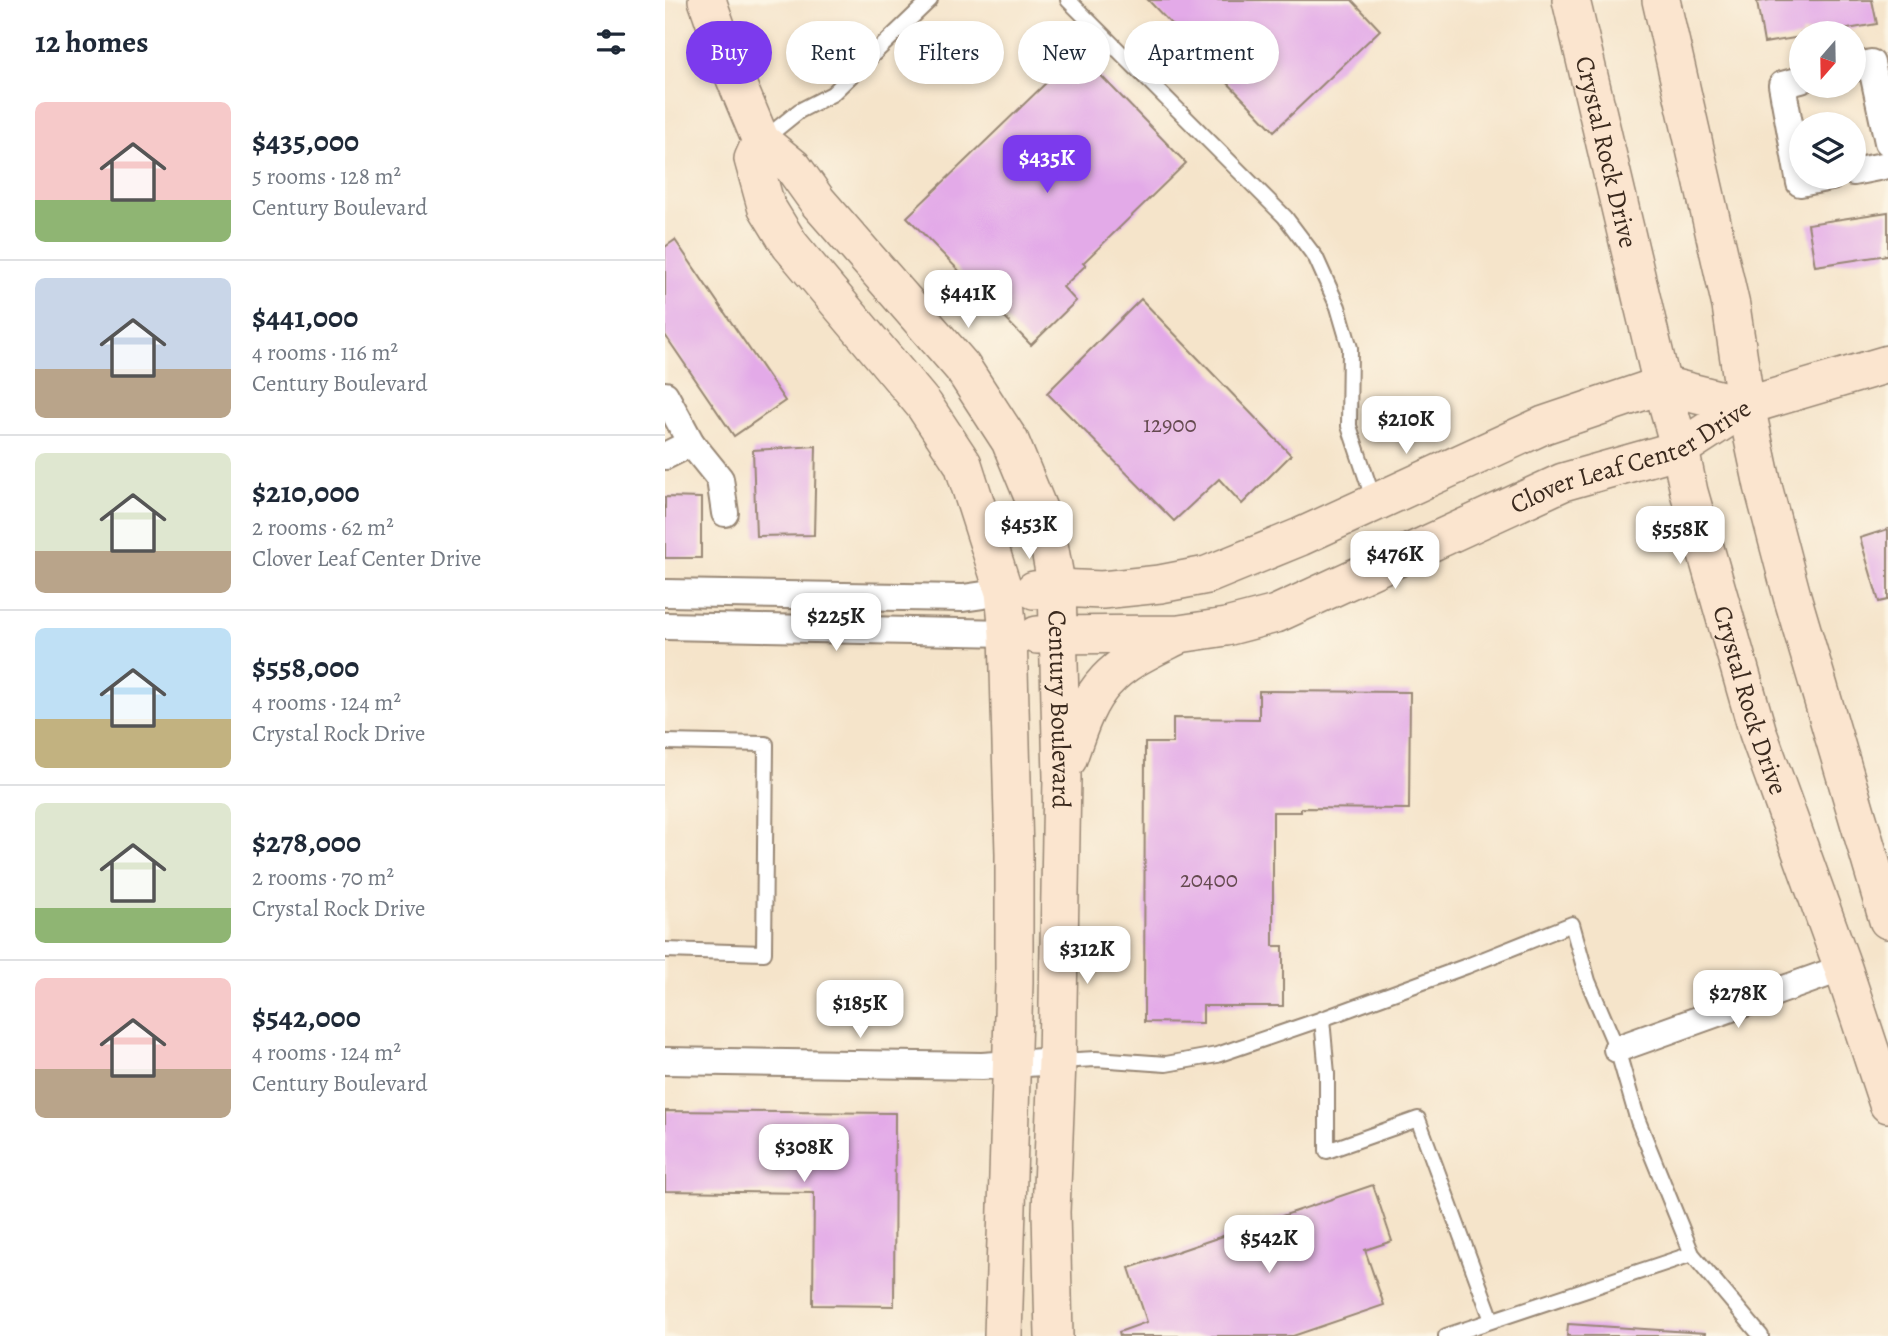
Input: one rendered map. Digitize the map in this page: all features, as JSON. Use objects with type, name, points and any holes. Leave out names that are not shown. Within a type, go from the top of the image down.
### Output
[{"type":"street","name":"Century Boulevard","points":[[707,0],[731,69],[761,141],[793,167],[818,202],[962,367],[1010,441],[1046,528],[1057,588],[1062,776],[1057,1061],[1051,1212],[1054,1336]]},
{"type":"street","name":"Crystal Rock Drive","points":[[1571,0],[1689,492],[1758,733],[1843,968],[1888,1104]]},
{"type":"street","points":[[1661,0],[1731,306],[1746,406],[1763,486],[1888,920]]},
{"type":"street","points":[[1866,64],[1871,63],[1888,142]]},
{"type":"street","points":[[1789,83],[1782,85],[1789,123]]},
{"type":"street","name":"Century Boulevard","points":[[761,141],[753,159],[767,206],[790,245],[925,405],[963,464],[1005,592],[1014,853],[1014,983],[1003,1336]]},
{"type":"street","points":[[1866,169],[1888,165]]},
{"type":"street","points":[[1746,406],[1888,364]]},
{"type":"street","name":"Clover Leaf Center Drive","points":[[1005,592],[1057,588],[1102,590],[1207,575],[1300,537],[1544,425],[1662,385],[1746,406]]},
{"type":"street","points":[[665,395],[691,443],[720,478],[725,513]]},
{"type":"street","name":"Clover Leaf Center Drive","points":[[1008,633],[1060,636],[1179,634],[1226,627],[1276,614],[1563,482],[1680,449],[1746,406]]},
{"type":"street","points":[[665,456],[691,443]]},
{"type":"street","points":[[665,593],[963,597],[1005,592]]},
{"type":"street","points":[[665,626],[1008,633]]},
{"type":"street","points":[[1062,776],[1083,717],[1105,681],[1133,659],[1179,634]]},
{"type":"street","points":[[1617,1049],[1843,968]]},
{"type":"street","points":[[665,1061],[1010,1066],[1057,1061]]},
{"type":"lane","points":[[761,141],[799,111],[832,94],[930,0]]},
{"type":"lane","points":[[1069,0],[1285,217],[1316,258],[1338,307],[1350,348],[1349,426],[1374,502]]},
{"type":"lane","points":[[665,741],[767,744],[764,953],[665,950]]},
{"type":"lane","points":[[1057,1061],[1096,1059],[1166,1064],[1217,1055],[1467,966],[1573,924],[1588,981],[1617,1049],[1638,1121],[1692,1254],[1761,1336]]},
{"type":"lane","points":[[1322,1019],[1327,1074],[1327,1151],[1418,1119],[1492,1320]]},
{"type":"lane","points":[[1446,1336],[1692,1254]]},
{"type":"building","points":[[1148,0],[1352,0],[1380,30],[1274,131],[1229,84],[1279,84],[1279,21],[1168,21]]},
{"type":"building","points":[[1872,0],[1877,24],[1866,26],[1866,21],[1789,21],[1789,39],[1764,43],[1757,2]]},
{"type":"building","points":[[1045,84],[1109,84],[1186,163],[1083,263],[1086,265],[1063,287],[1076,301],[1031,345],[907,217]]},
{"type":"building","points":[[1888,212],[1888,255],[1815,266],[1808,224]]},
{"type":"building","points":[[675,240],[785,401],[734,436],[665,335],[665,247]]},
{"type":"building","points":[[1141,299],[1291,455],[1242,504],[1219,479],[1174,521],[1047,393]]},
{"type":"building","points":[[816,446],[814,535],[756,536],[753,450]]},
{"type":"building","points":[[665,497],[701,498],[701,558],[665,558]]},
{"type":"building","points":[[1888,529],[1888,600],[1879,602],[1860,538]]},
{"type":"building","points":[[1259,691],[1410,692],[1409,809],[1301,808],[1301,812],[1273,812],[1273,946],[1283,946],[1283,1006],[1203,1006],[1203,1023],[1144,1022],[1145,743],[1173,743],[1173,718],[1259,719]]},
{"type":"building","points":[[665,1111],[895,1113],[894,1306],[813,1305],[814,1193],[665,1191]]},
{"type":"building","points":[[1373,1185],[1392,1241],[1365,1250],[1384,1305],[1293,1336],[1120,1336],[1119,1332],[1147,1322],[1129,1268]]},
{"type":"building","points":[[1568,1324],[1705,1333],[1705,1336],[1567,1336]]}]
